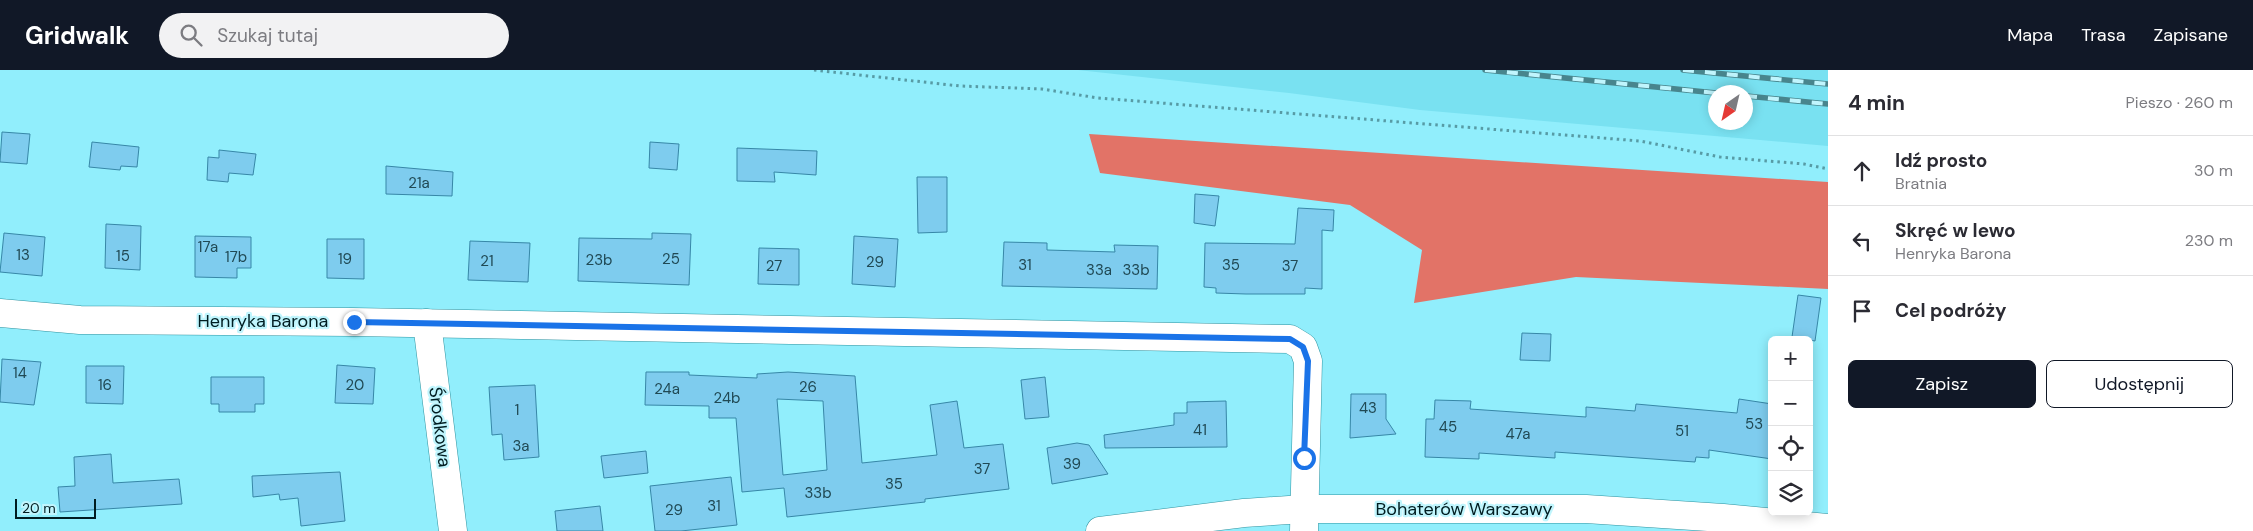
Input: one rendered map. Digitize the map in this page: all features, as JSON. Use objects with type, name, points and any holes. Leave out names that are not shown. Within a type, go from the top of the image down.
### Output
[{"type":"street","name":"Henryka Barona","points":[[0,314],[80,320],[427,323],[1290,339],[1303,347],[1308,361],[1304,520]]},
{"type":"street","name":"Środkowa","points":[[427,323],[453,531]]},
{"type":"street","name":"Bohaterów Warszawy","points":[[1100,531],[1244,513],[1304,520],[1586,509],[1723,518],[1828,528]]},
{"type":"path","points":[[814,70],[960,86],[1042,90],[1107,99],[1640,141],[1720,156],[1804,164],[1828,169]]},
{"type":"shaded area","points":[[1078,70],[1828,70],[1828,146],[1420,110],[1289,93]]},
{"type":"shaded area","points":[[1089,134],[1828,182],[1828,289],[1576,277],[1414,303],[1422,250],[1350,205],[1100,173]]},
{"type":"building","points":[[2,132],[30,134],[27,164],[0,162]]},
{"type":"building","points":[[92,142],[139,147],[137,167],[121,166],[120,170],[89,167]]},
{"type":"building","points":[[650,142],[679,144],[677,170],[649,168]]},
{"type":"building","points":[[737,148],[817,151],[816,175],[774,172],[775,182],[737,181]]},
{"type":"building","points":[[219,150],[256,154],[253,175],[229,173],[228,182],[207,180],[208,157],[219,158]]},
{"type":"building","points":[[386,166],[453,172],[452,196],[386,194]]},
{"type":"building","points":[[917,177],[947,177],[947,232],[918,233]]},
{"type":"building","points":[[1195,194],[1219,196],[1215,226],[1194,223]]},
{"type":"building","points":[[1298,208],[1334,210],[1333,231],[1322,230],[1322,289],[1305,288],[1305,294],[1246,294],[1216,293],[1216,288],[1204,287],[1205,243],[1295,244]]},
{"type":"building","points":[[106,224],[141,226],[140,270],[105,268]]},
{"type":"building","points":[[4,233],[45,237],[42,276],[0,272]]},
{"type":"building","points":[[652,233],[691,234],[689,285],[578,281],[579,238],[652,239]]},
{"type":"building","points":[[195,236],[251,237],[251,268],[237,268],[237,278],[195,277]]},
{"type":"building","points":[[854,236],[898,239],[895,287],[852,284]]},
{"type":"building","points":[[327,239],[364,239],[364,279],[327,278]]},
{"type":"building","points":[[470,241],[530,243],[528,282],[468,280]]},
{"type":"building","points":[[1004,242],[1047,243],[1047,250],[1115,252],[1114,245],[1158,246],[1157,289],[1002,286]]},
{"type":"building","points":[[759,248],[799,249],[799,285],[758,284]]},
{"type":"building","points":[[1798,295],[1821,298],[1815,341],[1813,341],[1813,336],[1792,336]]},
{"type":"building","points":[[1522,333],[1551,334],[1550,361],[1520,360]]},
{"type":"building","points":[[2,359],[41,362],[34,405],[0,402]]},
{"type":"building","points":[[337,365],[375,368],[373,404],[335,403]]},
{"type":"building","points":[[86,366],[124,366],[123,404],[86,403]]},
{"type":"building","points":[[646,372],[689,372],[689,375],[757,378],[757,374],[788,372],[855,376],[862,463],[937,455],[930,405],[957,401],[964,448],[1003,444],[1009,489],[925,499],[925,502],[787,517],[784,488],[742,492],[736,418],[709,418],[709,406],[645,405]],"holes":[[[777,399],[823,401],[827,470],[783,475]]]},
{"type":"building","points":[[211,377],[264,377],[264,404],[255,404],[255,412],[219,412],[219,404],[211,404]]},
{"type":"building","points":[[1045,377],[1049,417],[1025,419],[1021,380]]},
{"type":"building","points":[[535,385],[539,457],[504,460],[502,434],[492,435],[489,387]]},
{"type":"building","points":[[1351,394],[1386,394],[1386,419],[1396,434],[1350,438]]},
{"type":"building","points":[[1739,399],[1768,403],[1768,458],[1709,450],[1709,458],[1696,457],[1695,462],[1555,452],[1555,458],[1479,453],[1479,459],[1425,457],[1426,419],[1434,419],[1435,400],[1471,401],[1470,409],[1586,417],[1586,407],[1635,411],[1636,404],[1737,413]]},
{"type":"building","points":[[1226,401],[1227,447],[1105,448],[1104,435],[1174,425],[1174,413],[1187,413],[1187,402]]},
{"type":"building","points":[[1077,443],[1089,445],[1108,474],[1052,484],[1047,448]]},
{"type":"building","points":[[646,451],[648,473],[604,478],[601,456]]},
{"type":"building","points":[[111,454],[113,483],[179,479],[182,504],[60,512],[58,487],[75,486],[74,457]]},
{"type":"building","points":[[340,472],[345,521],[301,526],[298,498],[280,500],[279,494],[253,497],[252,476]]},
{"type":"building","points":[[731,477],[737,525],[681,531],[655,531],[650,486]]},
{"type":"building","points":[[600,506],[603,531],[557,531],[555,511]]},
{"type":"railway","points":[[1485,70],[1708,92]]},
{"type":"railway","points":[[1683,70],[1828,84]]},
{"type":"railway","points":[[1753,97],[1828,104]]},
{"type":"route","points":[[354,322],[1290,339],[1303,347],[1308,361],[1304,458]]}]
